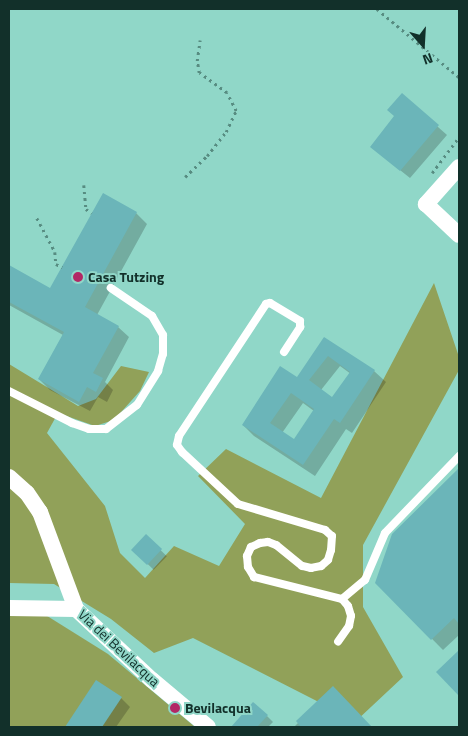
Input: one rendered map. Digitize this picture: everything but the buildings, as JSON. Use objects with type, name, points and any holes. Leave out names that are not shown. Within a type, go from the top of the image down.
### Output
[{"type":"street","points":[[459,167],[426,204],[459,235]]},
{"type":"street","name":"Via dei Bevilacqua","points":[[9,477],[27,493],[40,512],[76,610],[152,680],[208,727]]},
{"type":"street","points":[[9,608],[76,610]]},
{"type":"lane","points":[[9,391],[72,423],[89,429],[106,429],[136,405],[158,371],[163,354],[162,335],[152,316],[111,288]]},
{"type":"lane","points":[[284,352],[300,327],[300,321],[270,303],[266,304],[179,436],[177,445],[182,452],[238,504],[325,530],[332,536],[328,560],[321,566],[310,568],[302,566],[276,545],[268,542],[260,542],[251,547],[247,556],[248,567],[254,577],[342,600],[348,606],[351,616],[349,626],[338,642]]},
{"type":"lane","points":[[342,600],[365,580],[385,533],[459,456]]},
{"type":"path","points":[[377,9],[459,78]]},
{"type":"path","points":[[185,176],[207,156],[226,132],[236,111],[227,93],[199,73],[197,61],[200,40]]},
{"type":"path","points":[[431,174],[459,137]]},
{"type":"path","points":[[84,185],[86,209],[92,213]]},
{"type":"path","points":[[37,218],[54,252],[56,264],[62,267]]},
{"type":"green space","points":[[434,283],[459,357],[459,370],[363,545],[363,607],[403,677],[356,721],[193,638],[154,653],[111,619],[54,584],[9,583],[9,364],[78,406],[96,399],[121,366],[149,372],[140,391],[114,420],[95,426],[58,413],[47,433],[105,506],[120,553],[145,578],[174,546],[219,566],[245,524],[198,476],[226,449],[321,498]]},
{"type":"green space","points":[[44,614],[108,654],[195,727],[9,727],[9,615]]},
{"type":"place","name":"Casa Tutzing","points":[[78,277]]},
{"type":"place","name":"Bevilacqua","points":[[175,708]]}]
